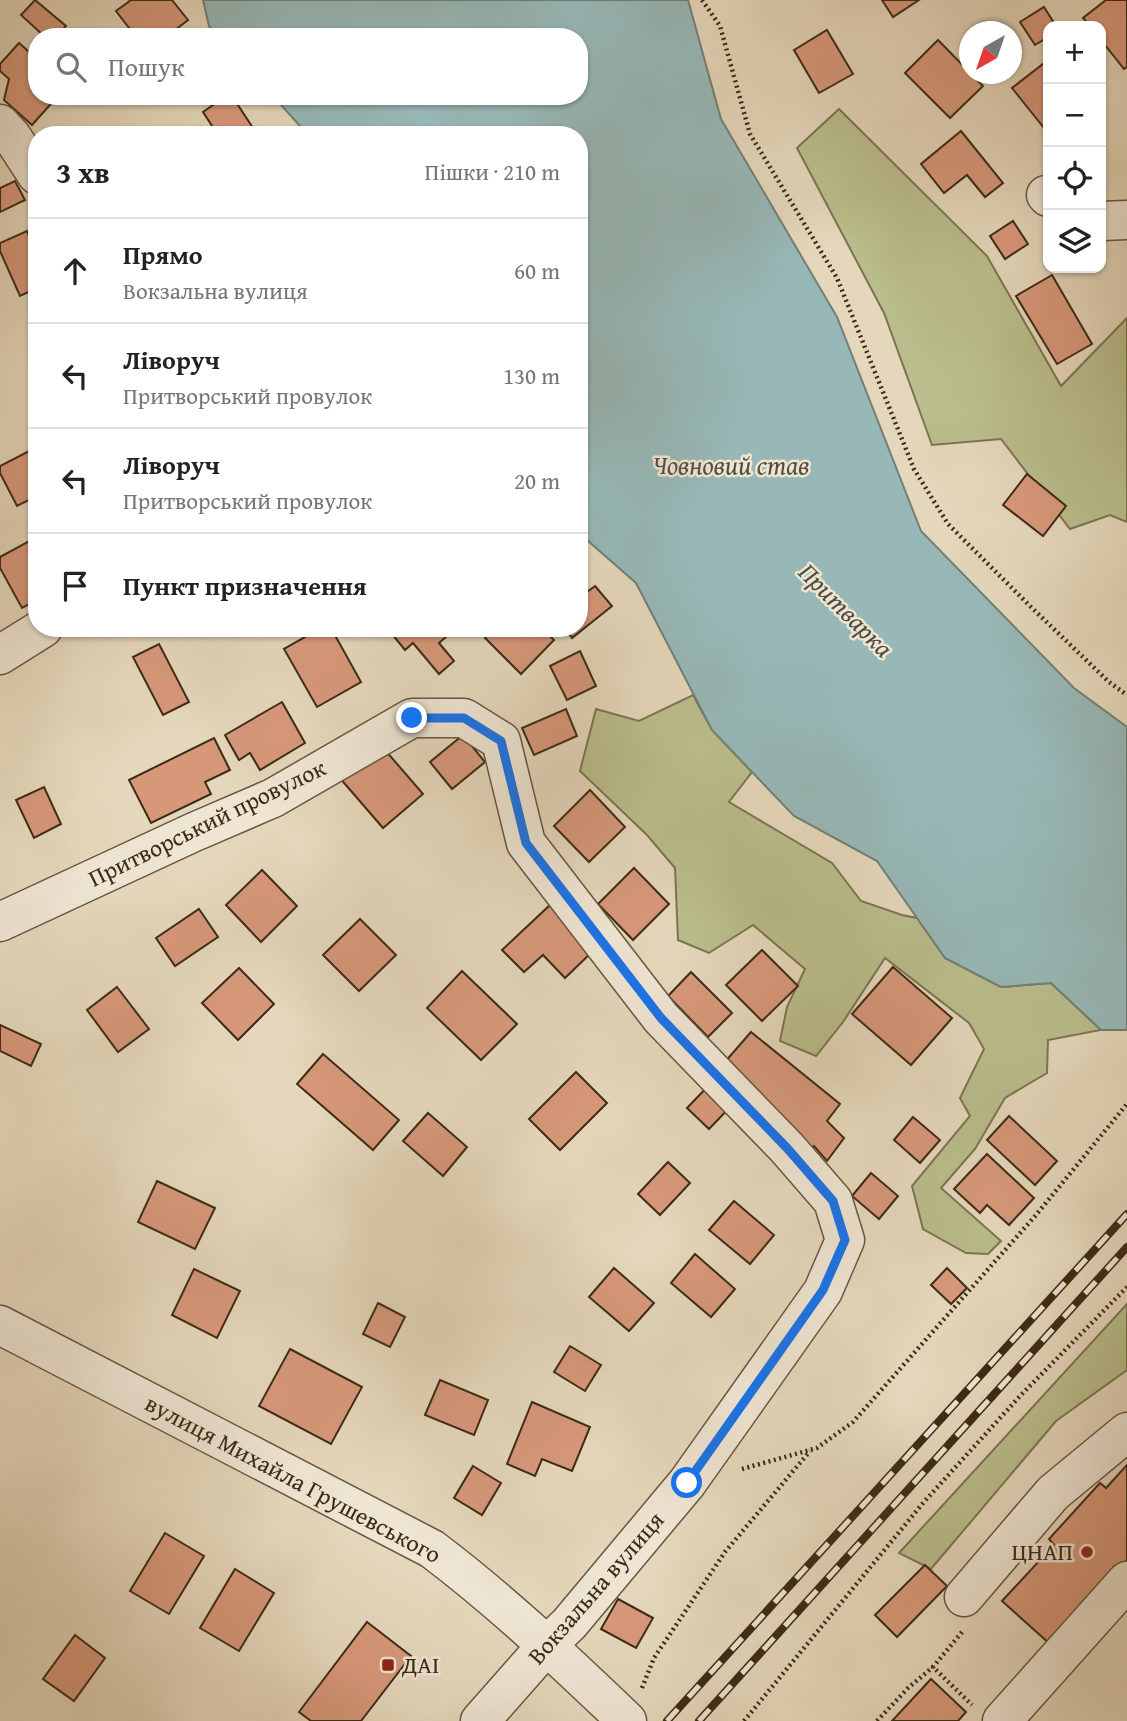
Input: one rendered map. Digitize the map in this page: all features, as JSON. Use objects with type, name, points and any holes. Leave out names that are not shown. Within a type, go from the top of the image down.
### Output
[{"type":"street","points":[[0,124],[28,161]]},
{"type":"street","points":[[1106,221],[1127,220]]},
{"type":"street","points":[[0,655],[29,637]]},
{"type":"street","name":"Притворський провулок","points":[[0,922],[273,798],[412,718],[464,718],[501,741],[526,843],[661,1018],[787,1148],[833,1201],[845,1240]]},
{"type":"street","name":"Вокзальна вулиця","points":[[480,1721],[569,1624],[687,1483],[823,1290],[845,1240]]},
{"type":"street","name":"вулиця Михайла Грушевського","points":[[0,1325],[432,1549],[476,1582],[547,1645],[634,1707]]},
{"type":"street","points":[[964,1597],[1053,1493],[1127,1432]]},
{"type":"street","points":[[990,1716],[1127,1581]]},
{"type":"path","points":[[702,0],[720,26],[750,134],[837,278],[914,469],[948,524],[1109,682],[1127,695]]},
{"type":"path","points":[[687,1483],[810,1451],[853,1422],[1036,1215],[1127,1104]]},
{"type":"path","points":[[744,1721],[923,1503],[1020,1396],[1127,1287]]},
{"type":"path","points":[[634,1707],[654,1658],[724,1552],[810,1451]]},
{"type":"path","points":[[877,1721],[933,1667],[969,1624],[964,1597]]},
{"type":"path","points":[[933,1667],[990,1716]]},
{"type":"green space","points":[[839,109],[987,256],[1061,386],[1127,318],[1127,522],[1110,515],[1070,529],[1001,439],[932,445],[884,313],[797,148]]},
{"type":"green space","points":[[693,695],[712,730],[752,772],[729,802],[832,863],[861,901],[917,918],[945,958],[1001,987],[1051,983],[1101,1030],[1048,1040],[1047,1073],[1005,1098],[975,1149],[941,1188],[1001,1241],[988,1254],[966,1253],[923,1229],[912,1186],[970,1116],[960,1098],[984,1049],[969,1023],[885,958],[843,1022],[816,1056],[780,1041],[787,1007],[805,969],[753,925],[709,953],[678,940],[675,868],[647,835],[580,771],[596,709],[639,721]]},
{"type":"green space","points":[[1127,1304],[1127,1370],[1056,1421],[931,1569],[899,1553]]},
{"type":"water","name":"Човновий став","points":[[203,0],[688,0],[721,119],[837,317],[921,531],[1074,688],[1127,727],[1127,1030],[1101,1030],[1051,983],[1001,987],[945,958],[877,861],[794,816],[712,730],[636,583],[588,541],[588,126],[300,126],[281,105],[588,105],[588,28],[209,26]]},
{"type":"building","points":[[35,0],[66,26],[35,28],[21,15]]},
{"type":"building","points":[[131,0],[172,0],[188,20],[178,28],[129,28],[116,11]]},
{"type":"building","points":[[882,0],[919,0],[893,17]]},
{"type":"building","points":[[1106,0],[1127,0],[1127,67],[1124,69],[1106,46],[1106,21],[1086,21],[1083,18]]},
{"type":"building","points":[[1044,7],[1053,21],[1043,21],[1043,40],[1035,45],[1022,21]]},
{"type":"building","points":[[827,30],[853,74],[819,93],[794,50]]},
{"type":"building","points":[[938,40],[959,61],[959,84],[983,86],[950,118],[905,73]]},
{"type":"building","points":[[19,43],[28,51],[28,105],[50,105],[32,125],[4,100],[9,79],[0,71],[0,64]]},
{"type":"building","points":[[1043,64],[1043,127],[1012,88],[1022,84],[1022,80]]},
{"type":"building","points":[[213,105],[238,105],[252,126],[212,126],[203,112]]},
{"type":"building","points":[[961,131],[1003,183],[985,197],[967,175],[944,193],[921,164]]},
{"type":"building","points":[[15,181],[25,200],[0,212],[0,188]]},
{"type":"building","points":[[1013,221],[1028,244],[1005,259],[990,236]]},
{"type":"building","points":[[27,231],[28,233],[28,292],[20,296],[0,251],[0,243]]},
{"type":"building","points":[[1052,275],[1092,344],[1057,364],[1016,296]]},
{"type":"building","points":[[28,452],[28,500],[17,506],[0,473],[0,466]]},
{"type":"building","points":[[1027,474],[1066,506],[1043,536],[1003,505]]},
{"type":"building","points":[[28,542],[28,605],[22,608],[0,568],[0,557]]},
{"type":"building","points":[[595,586],[612,606],[588,625],[588,591]]},
{"type":"building","points":[[305,637],[336,637],[361,682],[317,707],[284,649]]},
{"type":"building","points":[[394,637],[446,637],[439,643],[454,661],[439,674],[413,643],[405,650]]},
{"type":"building","points":[[551,637],[554,640],[521,674],[485,638]]},
{"type":"building","points":[[159,644],[189,702],[163,715],[133,657]]},
{"type":"building","points":[[580,651],[596,686],[567,700],[550,666]]},
{"type":"building","points":[[282,702],[305,743],[260,770],[250,753],[239,760],[225,735]]},
{"type":"building","points":[[566,709],[577,736],[534,755],[522,728]]},
{"type":"building","points":[[463,735],[485,762],[452,789],[430,762]]},
{"type":"building","points":[[214,738],[230,770],[205,782],[211,794],[151,823],[129,780]]},
{"type":"building","points":[[379,743],[423,794],[383,828],[339,777]]},
{"type":"building","points":[[44,787],[61,824],[34,838],[16,800]]},
{"type":"building","points":[[590,790],[625,827],[589,862],[554,826]]},
{"type":"building","points":[[634,868],[669,904],[633,940],[598,904]]},
{"type":"building","points":[[262,870],[297,906],[261,942],[226,905]]},
{"type":"building","points":[[550,905],[593,951],[565,978],[543,955],[524,972],[502,950]]},
{"type":"building","points":[[199,909],[218,937],[175,966],[156,938]]},
{"type":"building","points":[[360,919],[396,955],[359,991],[323,955]]},
{"type":"building","points":[[762,950],[798,986],[762,1021],[726,985]]},
{"type":"building","points":[[893,967],[952,1018],[911,1065],[852,1014]]},
{"type":"building","points":[[239,968],[274,1004],[238,1040],[202,1003]]},
{"type":"building","points":[[462,971],[517,1024],[481,1060],[427,1008]]},
{"type":"building","points":[[691,972],[732,1013],[708,1037],[668,996]]},
{"type":"building","points":[[117,987],[149,1029],[118,1052],[87,1010]]},
{"type":"building","points":[[0,1025],[41,1044],[31,1066],[0,1051]]},
{"type":"building","points":[[751,1032],[840,1104],[827,1121],[844,1138],[827,1161],[814,1146],[807,1153],[724,1063]]},
{"type":"building","points":[[323,1054],[399,1120],[373,1150],[297,1084]]},
{"type":"building","points":[[576,1072],[607,1103],[560,1150],[529,1119]]},
{"type":"building","points":[[712,1082],[734,1103],[709,1129],[687,1108]]},
{"type":"building","points":[[428,1113],[467,1147],[443,1176],[403,1141]]},
{"type":"building","points":[[1009,1116],[1057,1161],[1035,1185],[987,1140]]},
{"type":"building","points":[[913,1117],[940,1140],[920,1163],[894,1140]]},
{"type":"building","points":[[987,1154],[1034,1198],[1009,1225],[987,1205],[980,1213],[954,1189]]},
{"type":"building","points":[[668,1162],[690,1183],[660,1215],[638,1194]]},
{"type":"building","points":[[871,1173],[898,1196],[879,1219],[852,1196]]},
{"type":"building","points":[[157,1181],[215,1208],[195,1249],[138,1222]]},
{"type":"building","points":[[734,1201],[774,1235],[750,1264],[709,1230]]},
{"type":"building","points":[[695,1254],[735,1289],[711,1317],[671,1283]]},
{"type":"building","points":[[614,1268],[654,1303],[629,1331],[589,1297]]},
{"type":"building","points":[[947,1268],[967,1288],[951,1304],[931,1285]]},
{"type":"building","points":[[194,1269],[240,1291],[217,1338],[172,1315]]},
{"type":"building","points":[[378,1303],[405,1317],[390,1347],[363,1334]]},
{"type":"building","points":[[570,1346],[601,1365],[585,1391],[554,1372]]},
{"type":"building","points":[[290,1349],[362,1387],[331,1444],[259,1406]]},
{"type":"building","points":[[440,1380],[488,1400],[474,1435],[425,1415]]},
{"type":"building","points":[[532,1402],[590,1427],[572,1471],[542,1459],[535,1476],[507,1464]]},
{"type":"building","name":"ЦНАП","points":[[1127,1465],[1127,1560],[1050,1644],[1002,1601],[1054,1545],[1049,1539],[1100,1483],[1106,1488]]},
{"type":"building","points":[[473,1466],[501,1483],[482,1515],[454,1498]]},
{"type":"building","points":[[165,1533],[204,1556],[169,1614],[130,1591]]},
{"type":"building","points":[[925,1565],[947,1586],[897,1637],[875,1615]]},
{"type":"building","points":[[235,1569],[274,1593],[239,1651],[200,1628]]},
{"type":"building","points":[[618,1599],[653,1618],[636,1648],[601,1629]]},
{"type":"building","points":[[367,1622],[411,1656],[361,1721],[311,1721],[299,1712]]},
{"type":"building","points":[[75,1635],[105,1658],[74,1701],[43,1679]]},
{"type":"building","points":[[931,1679],[966,1712],[958,1721],[892,1721]]},
{"type":"railway","points":[[667,1721],[1127,1214]]},
{"type":"railway","points":[[699,1721],[1127,1247]]},
{"type":"place","name":"ЦНАП","points":[[1087,1552]]},
{"type":"place","name":"ДАІ","points":[[388,1665]]},
{"type":"route","points":[[412,718],[464,718],[501,741],[526,843],[661,1018],[787,1148],[833,1201],[845,1240],[823,1290],[687,1483]]},
{"type":"water label","name":"Притварка","points":[[846,610]]}]
